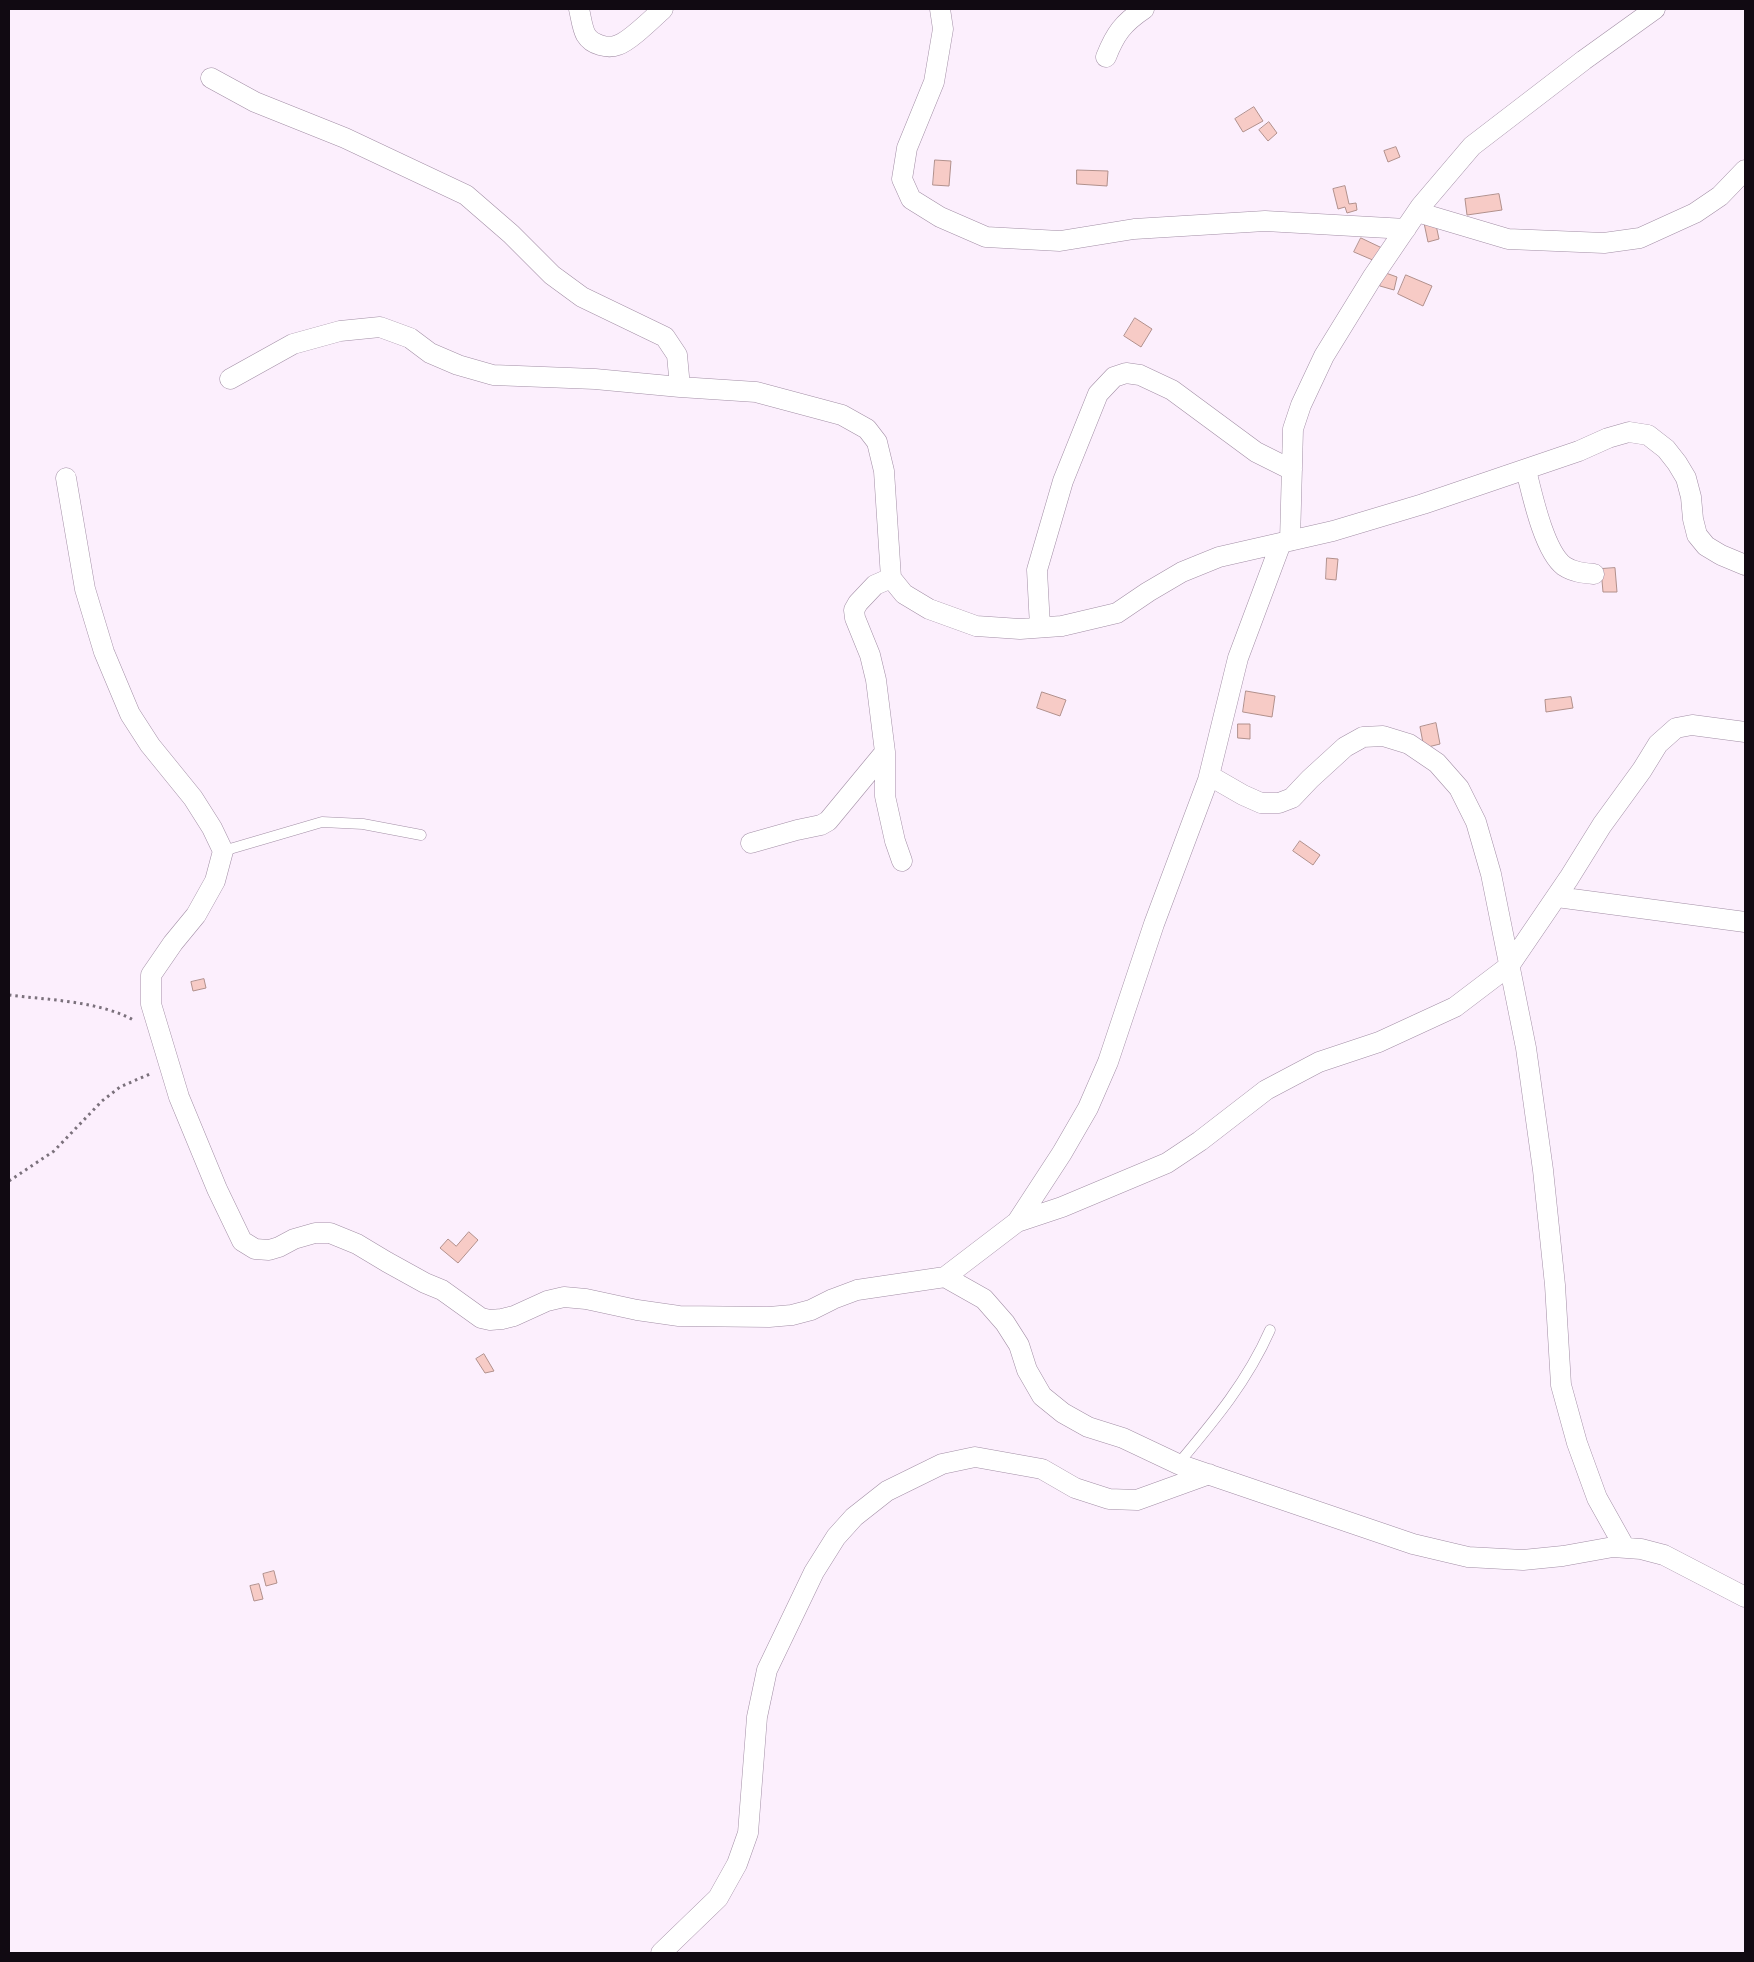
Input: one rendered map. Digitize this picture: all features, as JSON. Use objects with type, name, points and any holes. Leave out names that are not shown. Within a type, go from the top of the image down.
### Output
[{"type":"street","points":[[579,9],[586,35],[595,43],[605,46],[618,45],[663,9]]},
{"type":"street","points":[[940,9],[943,29],[934,82],[907,148],[902,179],[911,199],[940,217],[986,237],[1060,241],[1134,229],[1265,221],[1406,229]]},
{"type":"street","points":[[1106,57],[1115,35],[1134,15],[1144,9]]},
{"type":"street","points":[[1017,1222],[1062,1154],[1088,1108],[1108,1062],[1154,924],[1182,855],[1210,776],[1238,658],[1286,542],[1294,429],[1300,405],[1324,356],[1372,278],[1417,212],[1472,146],[1584,60],[1656,9]]},
{"type":"street","points":[[211,78],[255,102],[345,138],[466,195],[512,234],[552,275],[582,298],[665,337],[677,355],[680,387]]},
{"type":"street","points":[[1417,212],[1508,239],[1604,243],[1640,238],[1695,213],[1720,196],[1745,170]]},
{"type":"street","points":[[230,379],[293,344],[340,331],[380,326],[410,338],[430,353],[458,365],[493,375],[595,379],[756,392],[842,415],[868,429],[877,442],[884,472],[891,578],[904,594],[929,609],[976,626],[1020,629],[1062,626],[1117,613],[1182,572],[1219,557],[1333,531],[1423,504],[1526,470],[1579,451],[1608,438],[1629,432],[1648,435],[1666,449],[1686,478],[1697,535],[1706,546],[1721,555],[1745,565]]},
{"type":"street","points":[[1040,627],[1037,570],[1060,490],[1098,394],[1114,377],[1126,374],[1140,375],[1172,390],[1256,452],[1292,470]]},
{"type":"street","points":[[1526,470],[1539,519],[1554,555],[1563,566],[1576,572],[1594,574]]},
{"type":"street","points":[[66,478],[85,589],[104,652],[130,714],[150,745],[193,798],[212,828],[223,851],[215,881],[196,915],[173,943],[152,975],[151,1004],[179,1097],[217,1189],[242,1240],[255,1249],[269,1250],[308,1235],[330,1233],[357,1244],[387,1262],[442,1290],[481,1318],[502,1320],[546,1301],[564,1297],[586,1299],[678,1316],[769,1317],[792,1315],[811,1310],[833,1299],[858,1290],[945,1277],[1017,1222],[1062,1207],[1167,1163],[1200,1141],[1266,1090],[1319,1062],[1379,1042],[1455,1007],[1510,966],[1557,897],[1602,825],[1642,770],[1658,744],[1676,728],[1692,724],[1745,732]]},
{"type":"street","points":[[891,578],[875,585],[854,610],[855,618],[872,663],[885,752],[885,796],[895,841],[902,861]]},
{"type":"street","points":[[1210,776],[1243,795],[1262,802],[1279,803],[1292,798],[1345,748],[1364,736],[1382,736],[1409,744],[1437,763],[1459,788],[1476,822],[1492,874],[1526,1048],[1543,1170],[1555,1285],[1561,1385],[1576,1442],[1597,1498],[1625,1548]]},
{"type":"street","points":[[751,843],[821,825],[828,821],[885,752]]},
{"type":"street","points":[[1557,897],[1745,922]]},
{"type":"street","points":[[945,1277],[984,1299],[1005,1323],[1019,1345],[1027,1370],[1042,1396],[1063,1413],[1088,1427],[1123,1438],[1178,1464],[1413,1544],[1468,1556],[1523,1560],[1564,1556],[1613,1547],[1641,1550],[1664,1555],[1745,1597]]},
{"type":"street","points":[[661,1953],[718,1898],[738,1864],[748,1833],[757,1717],[767,1670],[814,1572],[836,1537],[854,1517],[887,1491],[942,1464],[975,1456],[1042,1469],[1075,1488],[1110,1499],[1138,1500],[1209,1474]]},
{"type":"lane","points":[[223,851],[322,822],[363,824],[421,835]]},
{"type":"lane","points":[[1178,1464],[1238,1390],[1258,1359],[1270,1330]]},
{"type":"path","points":[[9,995],[98,1008],[127,1016],[160,1036]]},
{"type":"path","points":[[9,1181],[54,1151],[102,1101],[120,1087],[169,1064]]},
{"type":"building","points":[[1254,107],[1263,121],[1243,132],[1235,119]]},
{"type":"building","points":[[1269,122],[1277,133],[1268,141],[1259,130]]},
{"type":"building","points":[[1396,147],[1400,157],[1388,162],[1384,151]]},
{"type":"building","points":[[935,160],[951,161],[949,186],[933,185]]},
{"type":"building","points":[[1077,170],[1108,171],[1107,186],[1077,184]]},
{"type":"building","points":[[1345,186],[1349,204],[1356,203],[1357,210],[1347,213],[1345,207],[1338,209],[1333,189]]},
{"type":"building","points":[[1499,194],[1502,210],[1467,215],[1465,199]]},
{"type":"building","points":[[1435,220],[1439,239],[1428,242],[1424,223]]},
{"type":"building","points":[[1361,238],[1382,248],[1375,261],[1354,252]]},
{"type":"building","points":[[1383,272],[1397,277],[1394,290],[1380,286]]},
{"type":"building","points":[[1406,275],[1432,286],[1423,306],[1398,294]]},
{"type":"building","points":[[1135,318],[1152,329],[1141,347],[1124,336]]},
{"type":"building","points":[[1327,558],[1338,559],[1336,580],[1326,579]]},
{"type":"building","points":[[1615,568],[1617,592],[1603,592],[1601,569]]},
{"type":"building","points":[[1246,691],[1275,696],[1272,717],[1243,712]]},
{"type":"building","points":[[1042,692],[1066,700],[1060,716],[1037,708]]},
{"type":"building","points":[[1571,697],[1573,708],[1546,712],[1545,700]]},
{"type":"building","points":[[1436,723],[1440,744],[1424,748],[1420,727]]},
{"type":"building","points":[[1238,724],[1250,724],[1250,739],[1238,738]]},
{"type":"building","points":[[1300,841],[1320,855],[1313,865],[1293,851]]},
{"type":"building","points":[[204,979],[206,988],[193,991],[191,982]]},
{"type":"building","points":[[469,1232],[478,1240],[458,1263],[440,1248],[448,1239],[456,1246]]},
{"type":"building","points":[[484,1354],[494,1371],[485,1373],[476,1359]]},
{"type":"building","points":[[274,1571],[277,1583],[266,1586],[263,1574]]},
{"type":"building","points":[[259,1584],[263,1599],[254,1601],[250,1586]]}]
